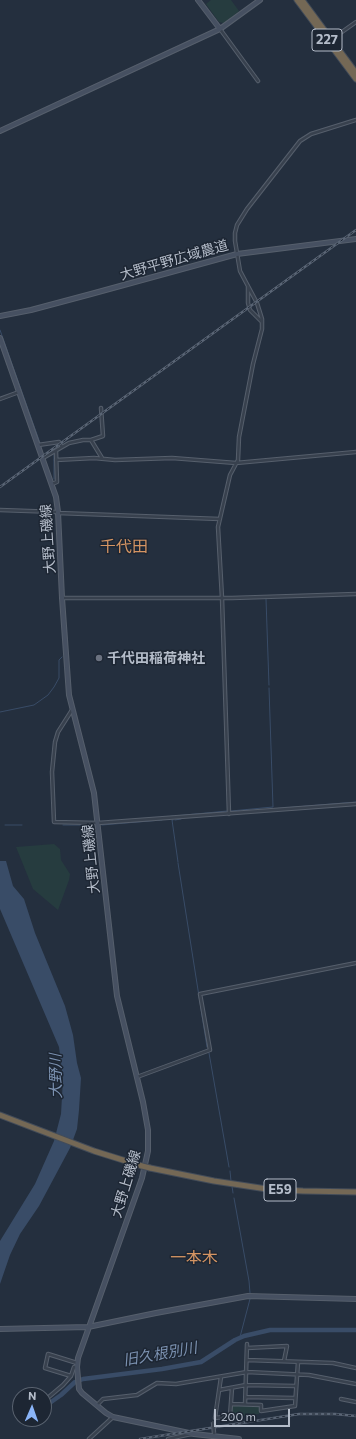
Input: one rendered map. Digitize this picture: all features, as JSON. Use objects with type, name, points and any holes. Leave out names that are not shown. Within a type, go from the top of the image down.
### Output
[{"type":"highway","name":"227","points":[[297,0],[356,79]]},
{"type":"highway","name":"227","points":[[302,0],[356,73]]},
{"type":"highway","name":"E59","points":[[0,1115],[94,1151],[150,1168],[230,1184],[268,1189],[356,1192]]},
{"type":"main road","points":[[198,0],[220,29]]},
{"type":"main road","points":[[0,131],[220,29],[260,0]]},
{"type":"main road","name":"大野平野広域農道","points":[[0,316],[31,310],[237,254],[356,239]]},
{"type":"main road","name":"大野上磯線","points":[[0,338],[56,497],[67,684],[72,710],[94,793],[114,981],[121,1018],[146,1113],[148,1130],[149,1143],[139,1186],[88,1327],[77,1365],[79,1387],[82,1394],[97,1406]]},
{"type":"main road","points":[[0,1329],[88,1327],[156,1312],[244,1296],[356,1299]]},
{"type":"main road","points":[[97,1406],[113,1416],[194,1434],[238,1439]]},
{"type":"street","points":[[331,39],[356,22]]},
{"type":"street","points":[[220,29],[258,81]]},
{"type":"street","points":[[229,814],[222,598],[218,530],[230,476],[236,463],[249,382],[262,329],[261,310],[240,271],[235,233],[240,218],[296,144],[311,134],[356,120]]},
{"type":"street","points":[[248,285],[248,303],[250,310],[262,322]]},
{"type":"street","points":[[0,399],[19,392]]},
{"type":"street","points":[[43,458],[75,441],[91,440],[103,436],[101,408]]},
{"type":"street","points":[[91,440],[102,458]]},
{"type":"street","points":[[38,445],[59,442],[62,447]]},
{"type":"street","points":[[52,484],[57,482],[56,450]]},
{"type":"street","points":[[56,460],[102,458],[114,460],[172,458],[236,463],[356,452]]},
{"type":"street","points":[[0,510],[220,519]]},
{"type":"street","points":[[62,598],[222,598],[356,594]]},
{"type":"street","points":[[72,710],[58,732],[55,742],[52,772],[54,822],[98,823],[356,804]]},
{"type":"street","points":[[137,1077],[210,1050],[200,994],[356,963]]},
{"type":"street","points":[[245,1404],[247,1344]]},
{"type":"street","points":[[247,1348],[287,1346],[284,1361]]},
{"type":"street","points":[[52,1394],[71,1376],[74,1367],[77,1365],[48,1354],[45,1368],[71,1376]]},
{"type":"street","points":[[247,1360],[333,1363],[356,1368]]},
{"type":"street","points":[[231,1404],[261,1405],[261,1411],[294,1406],[298,1362]]},
{"type":"street","points":[[97,1406],[103,1399],[137,1394],[157,1383],[176,1384],[247,1372],[309,1375],[356,1384]]},
{"type":"street","points":[[221,1377],[215,1418],[230,1416],[232,1388]]},
{"type":"street","points":[[219,1390],[246,1385],[296,1386]]},
{"type":"street","points":[[246,1397],[295,1398]]},
{"type":"street","points":[[341,1399],[356,1402]]},
{"type":"street","points":[[89,1439],[113,1416]]},
{"type":"street","points":[[213,1422],[214,1433]]},
{"type":"street","points":[[168,1439],[194,1434]]},
{"type":"green space","points":[[211,0],[231,0],[239,11],[224,23],[219,22],[206,4]]},
{"type":"green space","points":[[54,844],[60,849],[61,860],[70,874],[58,910],[33,889],[16,847]]},
{"type":"green space","points":[[235,1405],[258,1406],[260,1408],[259,1414],[232,1417],[232,1407]]},
{"type":"water","points":[[0,861],[6,861],[13,886],[24,899],[35,933],[65,1006],[73,1035],[81,1078],[77,1129],[70,1148],[39,1206],[20,1234],[10,1255],[0,1284],[0,1241],[35,1184],[54,1141],[61,1114],[63,1079],[59,1047],[0,909]]},
{"type":"waterway","points":[[0,330],[40,443]]},
{"type":"waterway","points":[[54,455],[54,479]]},
{"type":"waterway","points":[[266,599],[269,685]]},
{"type":"waterway","points":[[0,712],[34,705],[48,695],[59,678],[59,660],[62,657]]},
{"type":"waterway","points":[[231,811],[273,807],[269,688]]},
{"type":"waterway","points":[[235,812],[356,802]]},
{"type":"waterway","points":[[164,817],[227,811]]},
{"type":"waterway","points":[[183,816],[226,812]]},
{"type":"waterway","points":[[175,820],[181,819]]},
{"type":"waterway","points":[[102,825],[162,820]]},
{"type":"waterway","points":[[173,820],[178,862]]},
{"type":"waterway","points":[[5,825],[22,825]]},
{"type":"waterway","points":[[63,825],[92,825]]},
{"type":"waterway","points":[[178,863],[207,1047]]},
{"type":"waterway","points":[[209,1053],[229,1167]]},
{"type":"waterway","points":[[230,1171],[231,1181]]},
{"type":"waterway","points":[[232,1186],[233,1193]]},
{"type":"waterway","points":[[234,1198],[250,1293]]},
{"type":"waterway","points":[[240,1337],[250,1299]]},
{"type":"waterway","name":"旧久根別川","points":[[52,1401],[75,1382],[83,1379],[162,1369],[201,1362],[235,1340],[244,1336],[270,1330],[356,1330]]},
{"type":"railway","points":[[0,487],[356,230]]},
{"type":"railway","points":[[140,1439],[299,1414],[335,1414],[356,1416]]},
{"type":"place","name":"千代田稲荷神社","points":[[99,658]]},
{"type":"district","name":"千代田","points":[[124,547]]},
{"type":"district","name":"一本木","points":[[194,1258]]},
{"type":"water label","name":"大野川","points":[[56,1076]]}]
